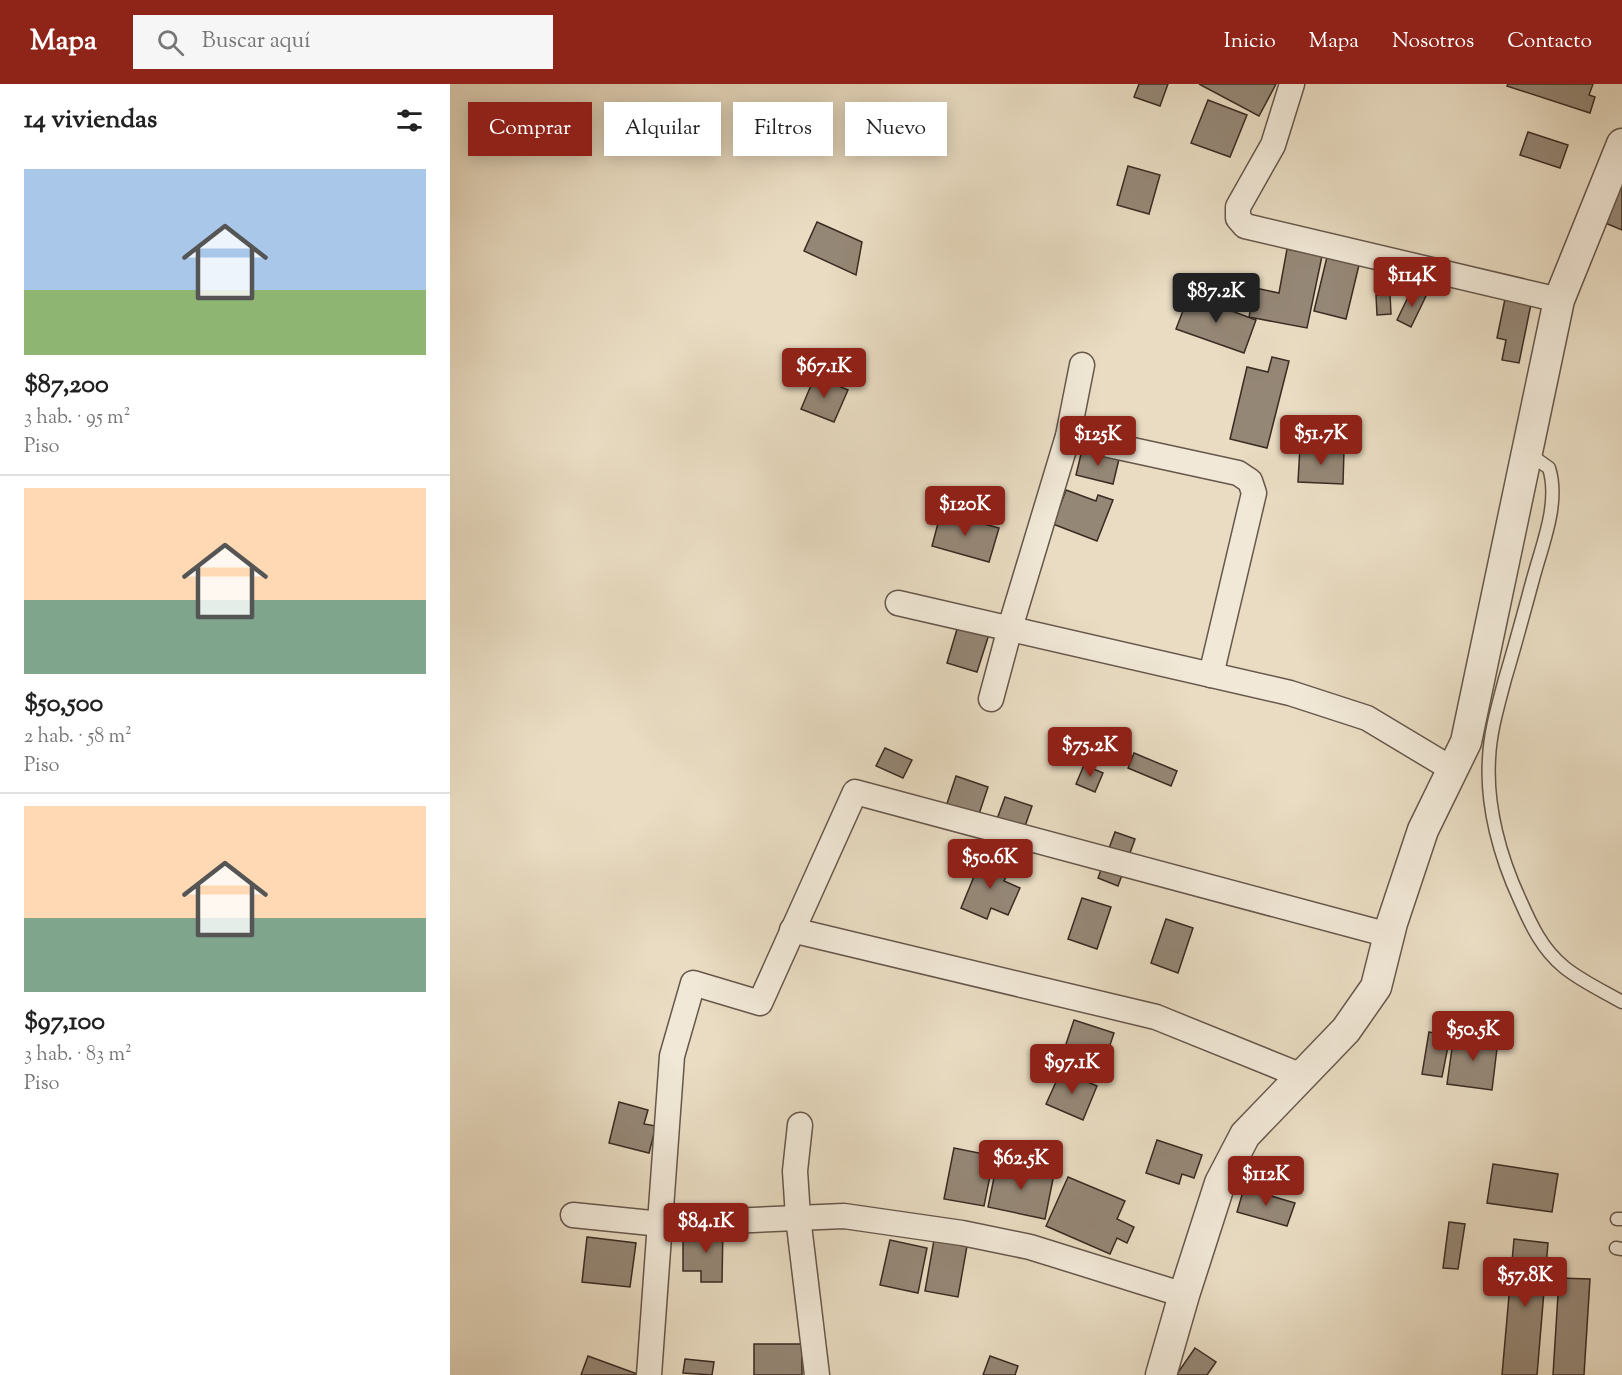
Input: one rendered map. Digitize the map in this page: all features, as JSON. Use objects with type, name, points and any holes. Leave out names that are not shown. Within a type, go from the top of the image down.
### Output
[{"type":"street","points":[[1292,84],[1272,146],[1238,207],[1238,218],[1245,226],[1559,300]]},
{"type":"street","points":[[1161,1375],[1220,1183],[1245,1135],[1346,1030],[1376,987],[1389,935],[1423,830],[1466,742],[1559,300],[1622,144]]},
{"type":"street","points":[[991,699],[1068,436],[1082,365]]},
{"type":"street","points":[[1068,436],[1238,473],[1250,481],[1254,493],[1211,675]]},
{"type":"street","points":[[898,603],[1290,693],[1367,718],[1452,769]]},
{"type":"street","points":[[649,1375],[672,1056],[693,983],[760,1003],[855,792],[1389,935]]},
{"type":"street","points":[[792,930],[1156,1017],[1302,1077]]},
{"type":"street","points":[[800,1125],[795,1171],[798,1217],[817,1375]]},
{"type":"street","points":[[573,1215],[661,1224],[844,1216],[962,1233],[1030,1246],[1184,1295]]},
{"type":"lane","points":[[1528,453],[1549,468],[1553,487],[1548,523],[1492,732],[1489,774],[1494,820],[1502,854],[1514,887],[1538,937],[1549,953],[1563,967],[1622,1002]]},
{"type":"building","points":[[1139,84],[1168,84],[1160,106],[1134,97]]},
{"type":"building","points":[[1199,84],[1276,84],[1259,116]]},
{"type":"building","points":[[1508,84],[1593,84],[1589,95],[1595,97],[1590,113],[1507,86]]},
{"type":"building","points":[[1208,100],[1247,115],[1230,157],[1191,143]]},
{"type":"building","points":[[1528,132],[1568,145],[1560,168],[1520,155]]},
{"type":"building","points":[[1128,166],[1160,175],[1149,214],[1117,205]]},
{"type":"building","points":[[1622,176],[1622,230],[1603,222]]},
{"type":"building","points":[[817,222],[862,242],[856,275],[804,251]]},
{"type":"building","points":[[1287,249],[1322,256],[1307,328],[1249,317],[1255,288],[1279,293]]},
{"type":"building","points":[[1327,257],[1359,265],[1346,319],[1314,311]]},
{"type":"building","points":[[1412,289],[1426,296],[1411,327],[1397,320]]},
{"type":"building","points":[[1390,294],[1391,314],[1377,315],[1376,295]]},
{"type":"building","points":[[1189,295],[1256,320],[1244,353],[1176,329]]},
{"type":"building","points":[[1505,299],[1531,304],[1519,363],[1502,360],[1506,340],[1497,338]]},
{"type":"building","points":[[1272,357],[1289,361],[1267,448],[1230,439],[1247,367],[1268,372]]},
{"type":"building","points":[[815,376],[848,390],[834,422],[801,409]]},
{"type":"building","points":[[1300,447],[1344,450],[1343,484],[1298,482]]},
{"type":"building","points":[[1082,450],[1119,459],[1113,484],[1076,475]]},
{"type":"building","points":[[1066,490],[1096,501],[1098,495],[1113,500],[1097,541],[1053,524]]},
{"type":"building","points":[[941,512],[999,528],[989,562],[932,546]]},
{"type":"building","points":[[960,619],[991,628],[977,672],[947,663]]},
{"type":"building","points":[[885,748],[912,760],[903,778],[876,766]]},
{"type":"building","points":[[1134,753],[1177,771],[1171,786],[1128,768]]},
{"type":"building","points":[[1084,765],[1103,773],[1095,792],[1076,784]]},
{"type":"building","points":[[956,776],[988,787],[974,829],[942,819]]},
{"type":"building","points":[[1005,797],[1032,806],[1012,864],[984,855]]},
{"type":"building","points":[[1115,832],[1135,839],[1118,886],[1098,878]]},
{"type":"building","points":[[982,857],[1010,869],[1004,881],[1020,888],[1008,915],[991,908],[987,919],[961,908]]},
{"type":"building","points":[[1082,898],[1111,907],[1097,949],[1068,939]]},
{"type":"building","points":[[1166,919],[1193,928],[1178,973],[1151,963]]},
{"type":"building","points":[[1074,1020],[1114,1033],[1099,1078],[1059,1065]]},
{"type":"building","points":[[1429,1032],[1450,1036],[1442,1077],[1422,1074]]},
{"type":"building","points":[[1454,1034],[1498,1040],[1492,1090],[1447,1084]]},
{"type":"building","points":[[1061,1071],[1097,1086],[1083,1120],[1046,1104]]},
{"type":"building","points":[[619,1102],[648,1110],[644,1124],[656,1126],[649,1153],[609,1143]]},
{"type":"building","points":[[1157,1140],[1202,1155],[1194,1178],[1182,1174],[1179,1184],[1146,1173]]},
{"type":"building","points":[[954,1148],[994,1156],[984,1206],[944,1199]]},
{"type":"building","points":[[997,1163],[1054,1174],[1045,1219],[988,1207]]},
{"type":"building","points":[[1493,1164],[1558,1174],[1552,1212],[1487,1203]]},
{"type":"building","points":[[1068,1177],[1125,1201],[1117,1219],[1134,1227],[1127,1243],[1117,1238],[1110,1254],[1046,1226]]},
{"type":"building","points":[[1244,1188],[1295,1203],[1287,1226],[1237,1212]]},
{"type":"building","points":[[1449,1222],[1465,1224],[1458,1269],[1443,1268]]},
{"type":"building","points":[[699,1226],[723,1226],[722,1282],[701,1282],[701,1271],[683,1271],[683,1241],[699,1241]]},
{"type":"building","points":[[587,1237],[636,1243],[630,1287],[582,1282]]},
{"type":"building","points":[[1514,1239],[1548,1243],[1537,1375],[1502,1375]]},
{"type":"building","points":[[890,1240],[927,1248],[918,1293],[880,1285]]},
{"type":"building","points":[[934,1240],[967,1246],[958,1297],[925,1291]]},
{"type":"building","points":[[1559,1278],[1590,1279],[1584,1375],[1553,1375]]},
{"type":"building","points":[[754,1344],[802,1344],[802,1375],[754,1375]]},
{"type":"building","points":[[1195,1348],[1216,1362],[1207,1375],[1177,1374]]},
{"type":"building","points":[[588,1356],[640,1375],[581,1375]]},
{"type":"building","points":[[990,1356],[1018,1366],[1015,1375],[983,1375]]},
{"type":"building","points":[[685,1359],[714,1362],[712,1375],[683,1373]]}]
